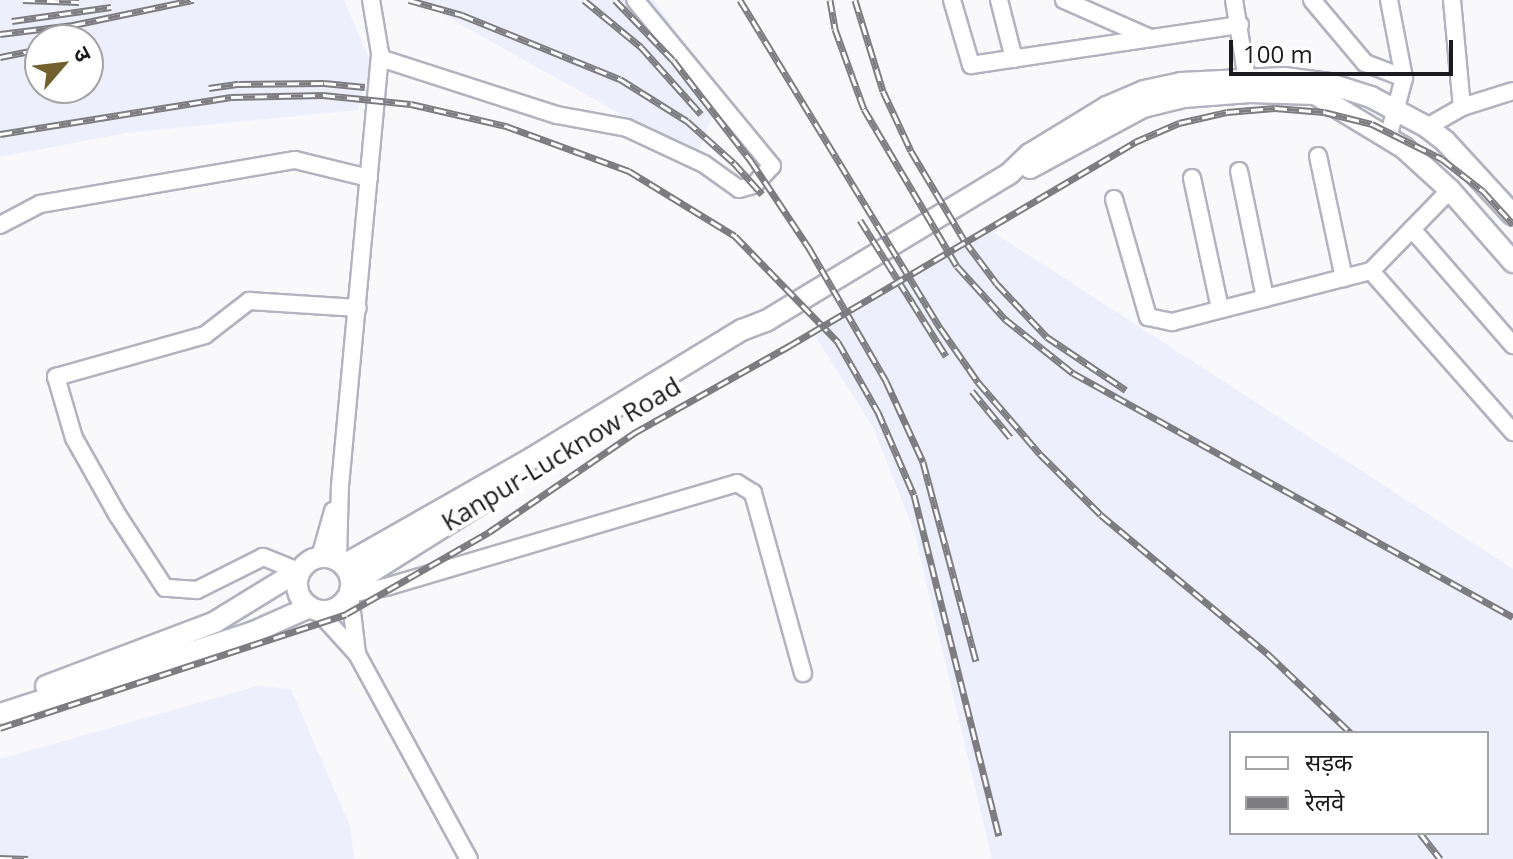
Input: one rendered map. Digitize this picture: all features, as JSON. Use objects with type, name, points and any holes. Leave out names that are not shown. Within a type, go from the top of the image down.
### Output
[{"type":"main road","points":[[1010,173],[1043,146],[1107,107],[1144,91],[1181,83],[1284,78],[1330,84],[1395,108],[1427,127],[1513,215]]},
{"type":"main road","points":[[1010,173],[1035,167],[1143,107],[1184,97],[1250,92],[1315,94],[1388,138],[1450,190],[1513,262]]},
{"type":"main road","name":"Kanpur-Lucknow Road","points":[[0,701],[215,622],[298,571],[341,572],[375,566],[747,342],[766,321],[1010,173]]},
{"type":"main road","points":[[298,571],[298,591],[314,609]]},
{"type":"main road","name":"Kanpur-Lucknow Road","points":[[0,714],[251,633],[314,609],[334,610],[341,572]]},
{"type":"street","points":[[357,654],[341,572],[340,486],[380,58],[371,0]]},
{"type":"street","points":[[380,58],[557,115],[627,128],[704,164],[739,189],[754,185],[772,166],[635,0]]},
{"type":"street","points":[[952,0],[971,65],[1240,25]]},
{"type":"street","points":[[999,0],[1014,59]]},
{"type":"street","points":[[1064,0],[1151,39]]},
{"type":"street","points":[[1312,0],[1365,63],[1404,78]]},
{"type":"street","points":[[1388,138],[1404,78],[1389,0]]},
{"type":"street","points":[[1452,0],[1462,107]]},
{"type":"street","points":[[1239,1],[1247,79]]},
{"type":"street","points":[[1427,127],[1462,107],[1513,91]]},
{"type":"street","points":[[1318,156],[1344,278]]},
{"type":"street","points":[[0,225],[40,204],[295,160],[369,178]]},
{"type":"street","points":[[1239,171],[1265,298]]},
{"type":"street","points":[[1192,178],[1220,309]]},
{"type":"street","points":[[1114,199],[1148,317],[1172,322],[1371,271],[1450,190]]},
{"type":"street","points":[[1412,229],[1513,345]]},
{"type":"street","points":[[1371,271],[1513,432]]},
{"type":"street","points":[[298,571],[263,557],[197,590],[165,588],[118,516],[74,438],[56,377],[205,335],[249,301],[358,308]]},
{"type":"street","points":[[341,572],[386,587],[737,483],[753,493],[803,673]]},
{"type":"street","points":[[314,609],[357,654],[469,859]]},
{"type":"shaded area","points":[[0,0],[344,0],[371,63],[358,110],[126,133],[0,157]]},
{"type":"shaded area","points":[[417,0],[654,0],[720,94],[697,157]]},
{"type":"shaded area","points":[[990,230],[1513,569],[1513,859],[992,859],[914,531],[873,427],[815,336]]},
{"type":"shaded area","points":[[258,686],[291,689],[350,826],[354,859],[0,859],[0,759]]},
{"type":"railway","points":[[23,0],[79,2]]},
{"type":"railway","points":[[0,34],[73,25],[193,0]]},
{"type":"railway","points":[[409,0],[462,15],[620,79],[687,121],[734,163],[762,194]]},
{"type":"railway","points":[[584,0],[641,47],[701,114]]},
{"type":"railway","points":[[615,0],[673,60],[751,161],[809,248],[886,381],[923,462],[976,661]]},
{"type":"railway","points":[[740,0],[941,329],[978,382],[1040,454],[1101,515],[1269,655],[1349,731]]},
{"type":"railway","points":[[830,0],[835,29],[864,109],[957,266],[1005,319],[1073,373],[1513,617]]},
{"type":"railway","points":[[855,0],[883,91],[911,151],[964,240],[997,284],[1047,337],[1126,390]]},
{"type":"railway","points":[[12,21],[111,7]]},
{"type":"railway","points":[[0,57],[24,52]]},
{"type":"railway","points":[[209,88],[239,84],[324,83],[365,87]]},
{"type":"railway","points":[[0,134],[231,97],[323,95],[411,104],[506,126],[629,171],[735,236],[838,342],[878,412],[914,495],[999,836]]},
{"type":"railway","points":[[0,728],[346,614],[489,532],[634,433],[789,346],[1135,142],[1179,123],[1227,112],[1275,108],[1324,112],[1372,124],[1442,159],[1483,191],[1513,224]]},
{"type":"railway","points":[[860,220],[946,356]]},
{"type":"railway","points":[[972,391],[1010,437]]},
{"type":"railway","points":[[1422,835],[1440,859]]},
{"type":"railway","points":[[0,858],[28,859]]}]
